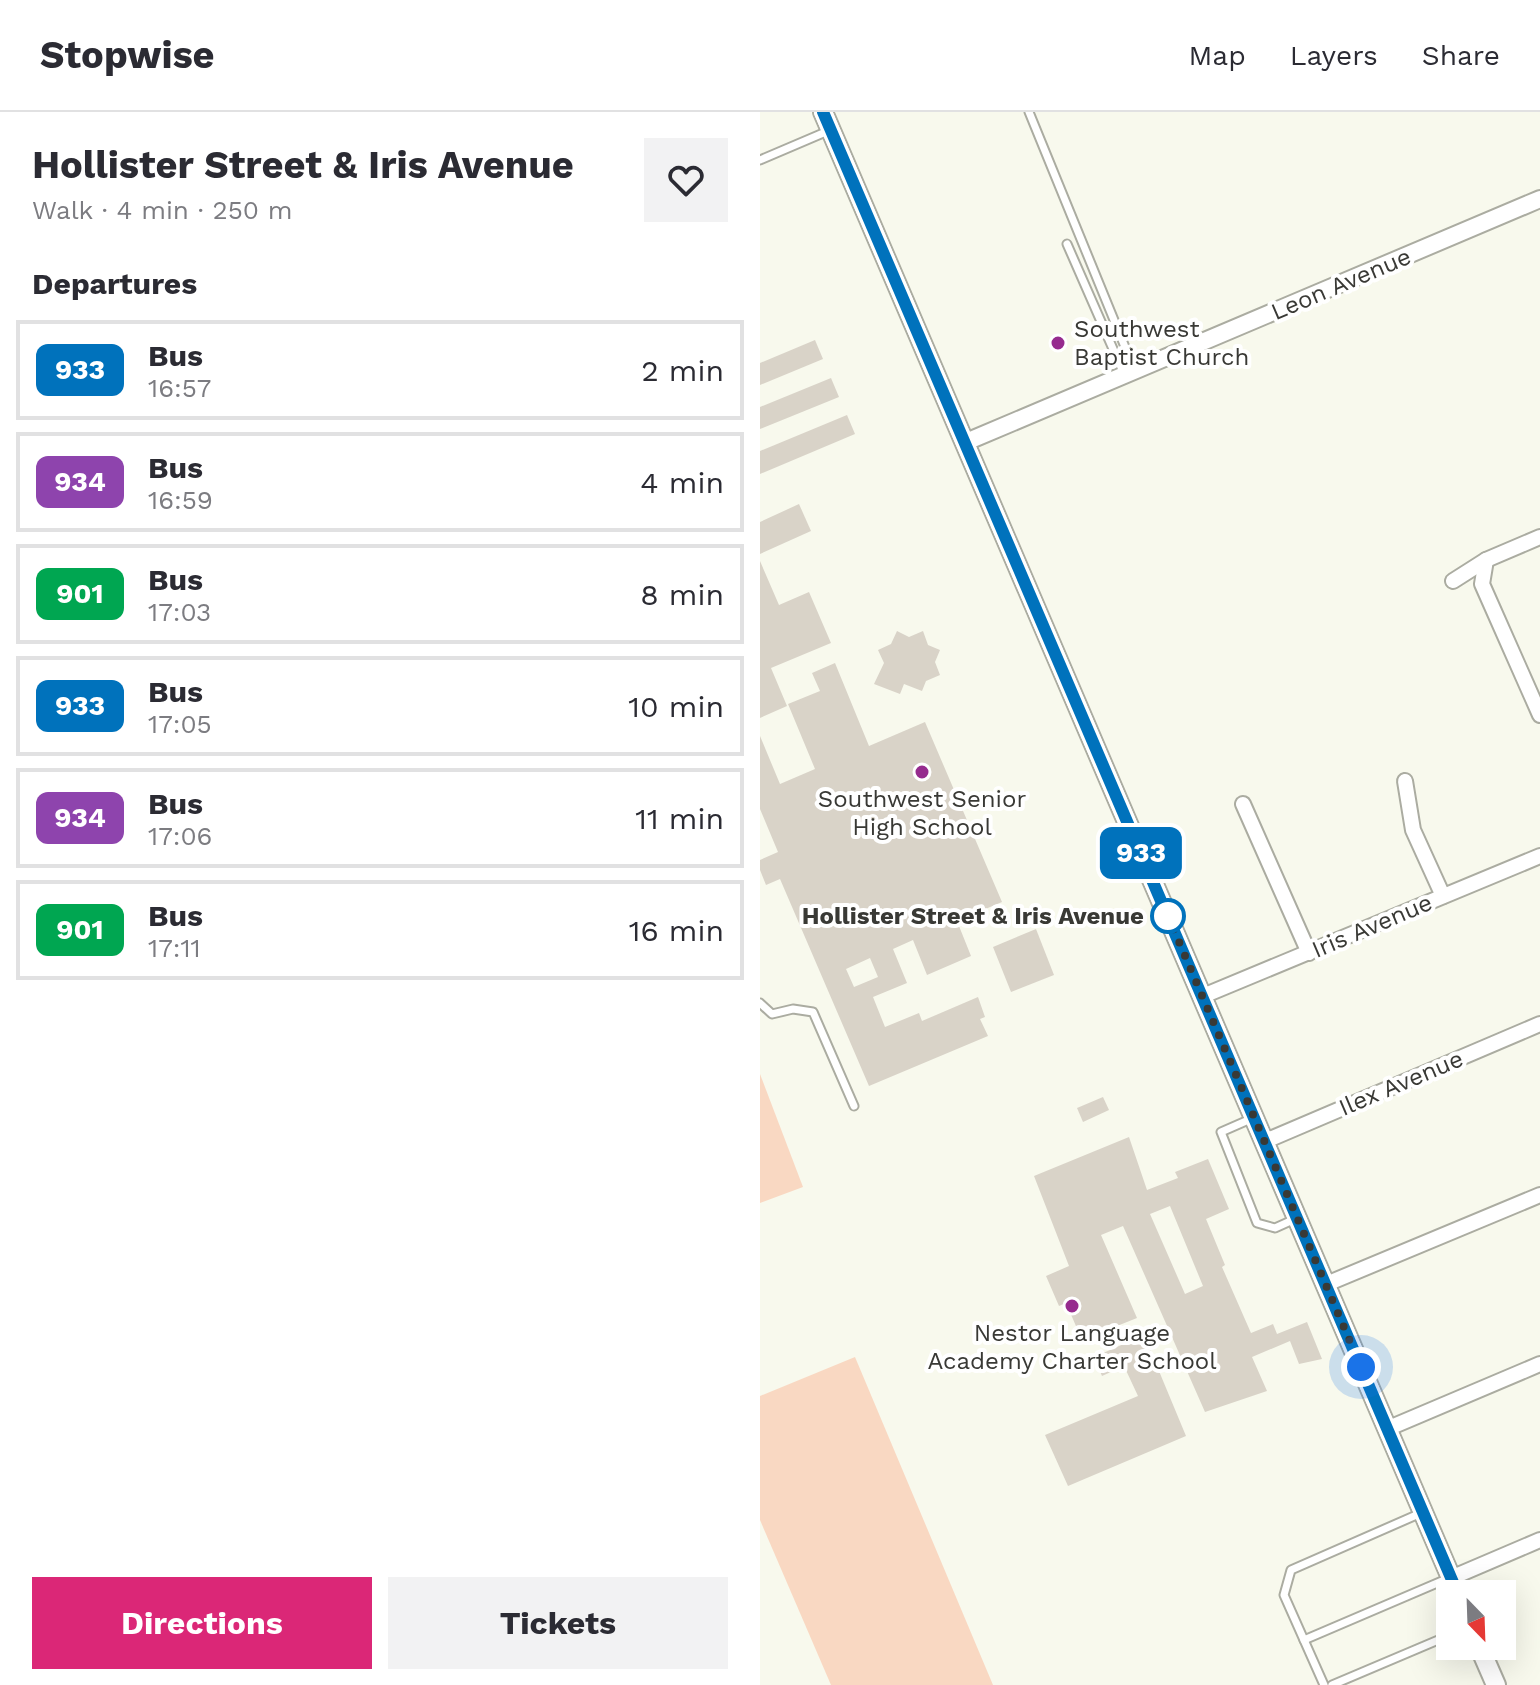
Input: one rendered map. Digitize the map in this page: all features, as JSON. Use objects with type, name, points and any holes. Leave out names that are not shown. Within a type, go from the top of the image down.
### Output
[{"type":"main road","points":[[828,118],[1452,1580]]},
{"type":"main road","points":[[1485,1660],[1496,1685]]},
{"type":"street","name":"Leon Avenue","points":[[966,442],[1540,199]]},
{"type":"street","points":[[1453,581],[1486,560],[1540,537]]},
{"type":"street","points":[[1486,560],[1482,584],[1540,715]]},
{"type":"street","points":[[1405,781],[1413,830],[1443,896]]},
{"type":"street","points":[[1243,804],[1309,953]]},
{"type":"street","name":"Iris Avenue","points":[[1203,996],[1540,856]]},
{"type":"street","name":"Ilex Avenue","points":[[1263,1142],[1540,1024]]},
{"type":"street","points":[[1324,1285],[1540,1195]]},
{"type":"street","points":[[1389,1428],[1540,1364]]},
{"type":"street","points":[[1465,1580],[1540,1540]]},
{"type":"lane","points":[[1029,112],[1130,373]]},
{"type":"lane","points":[[760,160],[828,118]]},
{"type":"lane","points":[[1067,244],[1130,373]]},
{"type":"lane","points":[[760,1003],[772,1014],[793,1009],[813,1012],[854,1106]]},
{"type":"lane","points":[[1253,1118],[1221,1132],[1257,1223],[1275,1228],[1295,1219]]},
{"type":"lane","points":[[1324,1685],[1284,1595],[1291,1570],[1423,1511]]},
{"type":"lane","points":[[1304,1640],[1436,1592]]},
{"type":"lane","points":[[1332,1685],[1436,1641]]},
{"type":"shaded area","points":[[760,1074],[803,1187],[760,1203]]},
{"type":"shaded area","points":[[855,1357],[993,1685],[831,1685],[760,1520],[760,1396]]},
{"type":"building","points":[[815,340],[823,359],[760,385],[760,363]]},
{"type":"building","points":[[831,378],[839,397],[760,429],[760,407]]},
{"type":"building","points":[[847,415],[855,434],[760,474],[760,451]]},
{"type":"building","points":[[799,504],[811,531],[760,554],[760,522]]},
{"type":"building","points":[[760,561],[779,605],[809,592],[831,643],[771,668],[787,706],[760,718]]},
{"type":"building","points":[[897,631],[909,637],[923,631],[928,645],[940,650],[935,662],[940,675],[926,681],[922,691],[904,684],[900,694],[874,684],[884,663],[878,650],[891,644]]},
{"type":"building","points":[[835,663],[869,746],[925,722],[1002,902],[957,921],[971,956],[927,975],[913,940],[893,949],[907,983],[873,997],[885,1027],[919,1013],[922,1021],[978,997],[985,1017],[980,1019],[988,1036],[869,1086],[780,879],[766,885],[760,870],[760,860],[778,852],[760,809],[760,736],[780,784],[815,769],[788,704],[820,691],[812,673]],"holes":[[[870,958],[878,977],[854,987],[846,969]]]},
{"type":"building","points":[[1036,929],[1054,975],[1011,992],[993,947]]},
{"type":"building","points":[[1103,1097],[1109,1110],[1083,1122],[1077,1108]]},
{"type":"building","points":[[1129,1137],[1147,1190],[1178,1178],[1175,1172],[1208,1159],[1229,1209],[1206,1219],[1225,1265],[1222,1267],[1251,1333],[1273,1324],[1277,1334],[1307,1322],[1322,1359],[1299,1364],[1290,1341],[1252,1357],[1267,1391],[1205,1412],[1123,1226],[1101,1235],[1137,1318],[1082,1340],[1066,1303],[1059,1306],[1046,1276],[1069,1266],[1034,1176]],"holes":[[[1170,1206],[1203,1286],[1185,1294],[1150,1214]]]},
{"type":"building","points":[[1144,1335],[1186,1436],[1068,1486],[1045,1435],[1138,1396],[1124,1366],[1102,1376],[1094,1357]]},
{"type":"bus line","name":"933","points":[[823,112],[1452,1580]]},
{"type":"place","name":"Southwest Baptist Church","points":[[1058,343]]},
{"type":"place","name":"Southwest Senior High School","points":[[922,772]]},
{"type":"place","name":"Hollister Street & Iris Avenue","points":[[1168,916]]},
{"type":"place","name":"Nestor Language Academy Charter School","points":[[1072,1306]]},
{"type":"route","points":[[1168,916],[1361,1367]]}]
